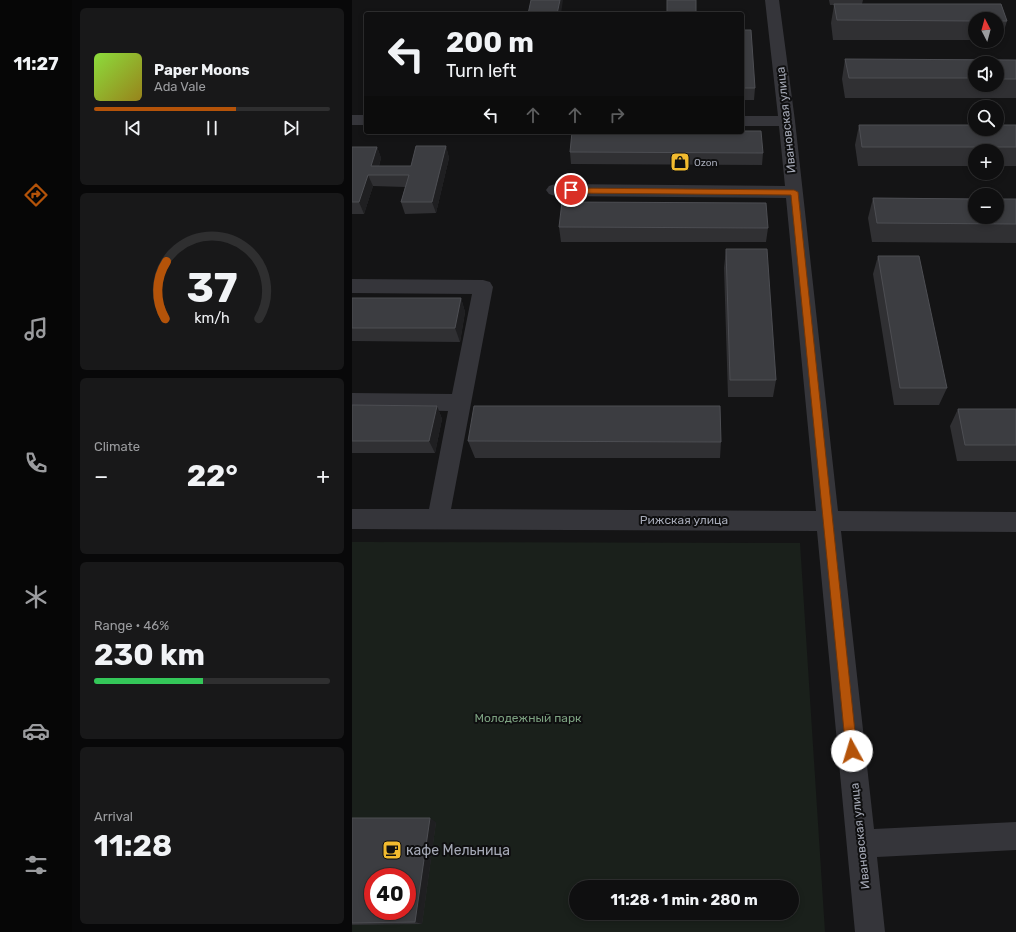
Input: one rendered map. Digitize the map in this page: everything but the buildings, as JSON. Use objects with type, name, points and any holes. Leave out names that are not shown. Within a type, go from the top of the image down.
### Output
[{"type":"street","name":"Ивановская улица","points":[[772,0],[794,192],[870,932]]},
{"type":"street","points":[[352,120],[364,120]]},
{"type":"street","points":[[744,121],[786,121]]},
{"type":"street","points":[[555,190],[794,192]]},
{"type":"street","points":[[352,286],[482,287],[438,520]]},
{"type":"street","points":[[352,401],[460,403]]},
{"type":"street","name":"Рижская улица","points":[[352,519],[1016,522]]},
{"type":"street","points":[[861,844],[1016,836]]},
{"type":"green space","name":"Молодежный парк","points":[[352,542],[800,543],[825,932],[352,932]]},
{"type":"place","name":"Ozon","points":[[680,162]]},
{"type":"place","name":"кафе Мельница","points":[[392,850]]},
{"type":"route","points":[[571,190],[794,192],[852,751]]}]
